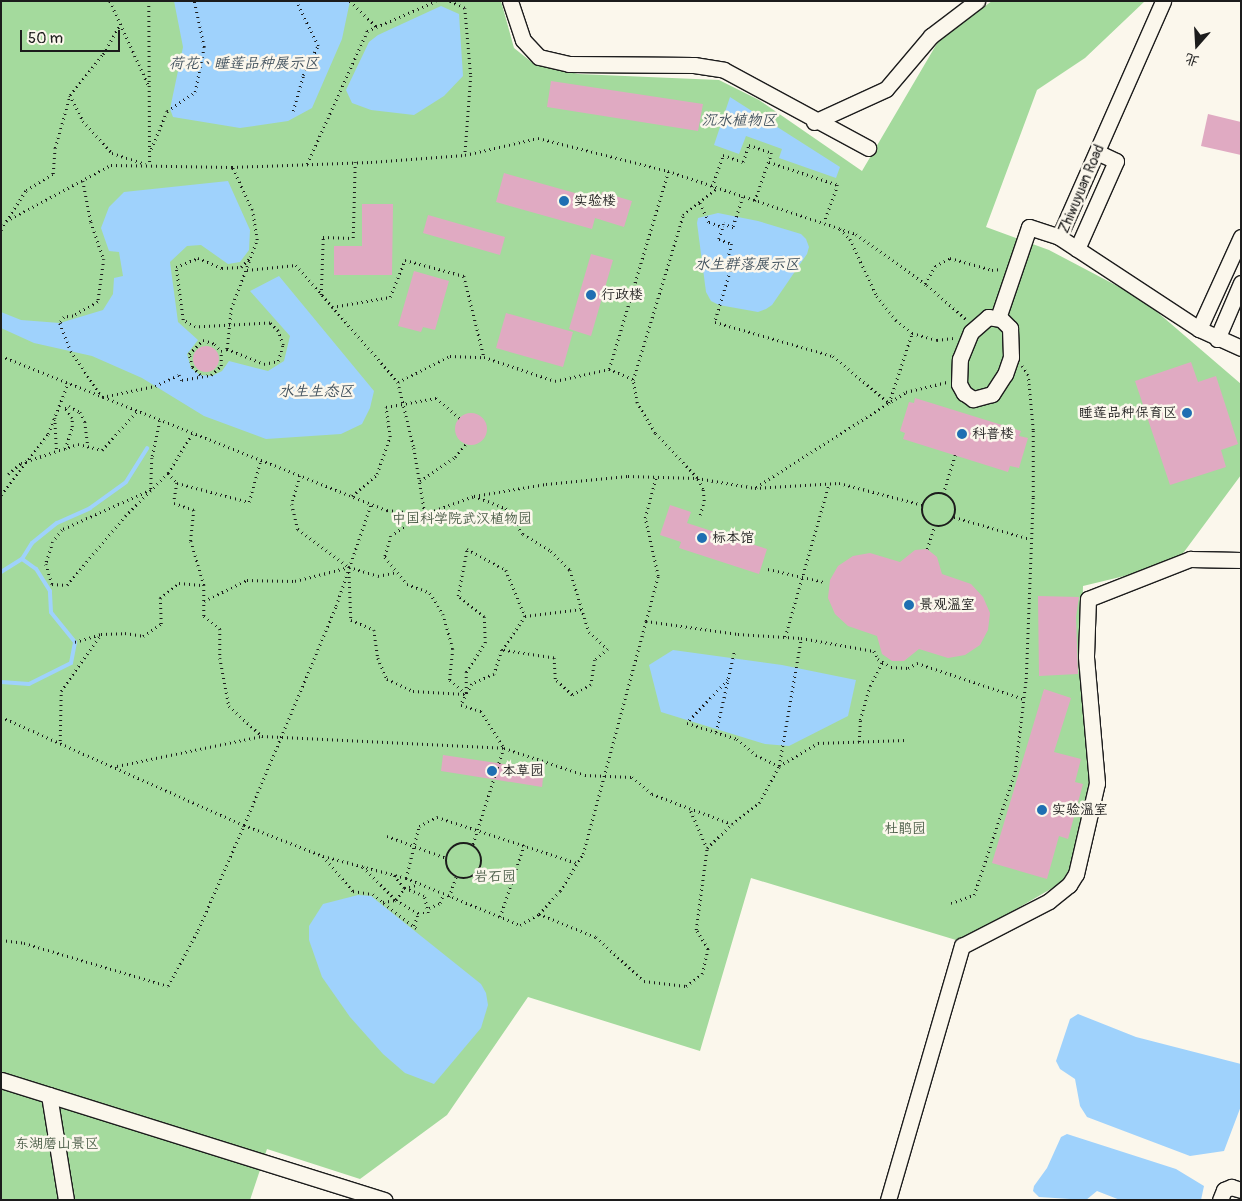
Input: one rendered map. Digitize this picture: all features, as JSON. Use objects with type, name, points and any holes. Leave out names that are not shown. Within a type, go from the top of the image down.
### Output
[{"type":"street","points":[[510,1],[523,40],[539,57],[569,64],[694,65],[724,70],[814,122],[868,148]]},
{"type":"street","points":[[814,122],[886,89],[931,36],[977,1]]},
{"type":"street","name":"Zhiwuyuan Road","points":[[1163,1],[1060,237],[1200,330],[1241,348]]},
{"type":"street","points":[[1077,249],[1116,161],[1097,152]]},
{"type":"street","points":[[998,318],[1029,227],[1060,237]]},
{"type":"street","points":[[1200,330],[1241,237]]},
{"type":"street","points":[[1217,339],[1241,283]]},
{"type":"street","points":[[998,318],[1006,322],[1012,334],[1011,358],[1001,382],[992,394],[980,400],[964,393],[958,379],[960,359],[971,332],[982,320],[998,318]]},
{"type":"street","points":[[888,1200],[962,946],[1049,901],[1068,886],[1076,874],[1097,783],[1086,656],[1088,599],[1190,560],[1241,560]]},
{"type":"street","points":[[1,1080],[385,1200]]},
{"type":"street","points":[[49,1095],[66,1200]]},
{"type":"street","points":[[1220,1200],[1224,1190],[1231,1187],[1241,1190]]},
{"type":"path","points":[[110,1],[150,89]]},
{"type":"path","points":[[149,1],[150,165]]},
{"type":"path","points":[[150,154],[166,111],[195,92],[204,48],[194,1]]},
{"type":"path","points":[[293,111],[303,75],[318,46],[296,1]]},
{"type":"path","points":[[350,1],[377,27]]},
{"type":"path","points":[[307,164],[367,31],[436,1]]},
{"type":"path","points":[[450,1],[465,8],[471,76],[466,155]]},
{"type":"path","points":[[1,230],[26,190],[53,174],[55,148],[70,95],[103,54],[120,24]]},
{"type":"path","points":[[70,95],[83,121],[112,154],[150,165]]},
{"type":"path","points":[[1,220],[6,221],[111,165],[232,167],[466,155],[538,138],[668,172],[856,234],[925,284],[973,325]]},
{"type":"path","points":[[712,187],[723,156],[743,162],[749,145],[772,153],[755,201]]},
{"type":"path","points":[[321,295],[323,237],[353,238],[355,162]]},
{"type":"path","points":[[769,162],[838,185],[824,224]]},
{"type":"path","points":[[227,349],[231,309],[257,240],[252,210],[232,167]]},
{"type":"path","points":[[609,369],[668,172]]},
{"type":"path","points":[[83,181],[91,222],[104,259],[98,302],[73,316],[64,317],[60,323],[71,351],[102,397]]},
{"type":"path","points":[[700,515],[704,501],[697,478],[655,432],[637,403],[633,380],[683,215],[717,188]]},
{"type":"path","points":[[743,197],[733,228],[724,224],[719,239],[732,244],[728,258],[745,264],[743,270],[732,266],[715,322],[833,356],[889,403]]},
{"type":"path","points":[[700,203],[709,222],[723,227]]},
{"type":"path","points":[[840,229],[850,240],[878,296],[912,333],[937,340],[955,338],[961,334]]},
{"type":"path","points":[[222,351],[227,349],[264,364],[278,361],[283,346],[278,331],[270,323],[195,327],[183,320],[176,266],[198,258],[222,268],[241,267],[251,257]]},
{"type":"path","points":[[925,284],[935,266],[950,258],[992,270],[1015,267]]},
{"type":"path","points":[[332,307],[390,297],[406,260],[464,276],[484,357]]},
{"type":"path","points":[[247,270],[296,265],[398,382],[420,481],[425,514]]},
{"type":"path","points":[[889,403],[912,333]]},
{"type":"path","points":[[102,397],[155,386],[179,375],[182,380],[217,371],[222,360],[222,351],[215,344],[203,340],[189,354],[192,367],[200,375]]},
{"type":"path","points":[[1,356],[260,462],[387,510],[425,514]]},
{"type":"path","points":[[398,382],[450,356],[484,357],[555,381],[609,369],[633,380]]},
{"type":"path","points":[[951,903],[974,895],[984,871],[1015,772],[1024,698],[1033,430],[1028,375],[1018,361]]},
{"type":"path","points":[[755,488],[906,392],[958,379]]},
{"type":"path","points":[[1,495],[48,434],[68,383]]},
{"type":"path","points":[[352,496],[377,474],[390,437],[386,407],[403,402],[436,398],[460,418]]},
{"type":"path","points":[[65,449],[72,427],[72,418],[65,408],[69,406],[80,412],[85,422],[88,446]]},
{"type":"path","points":[[8,474],[28,461],[78,444],[102,450],[137,411]]},
{"type":"path","points":[[55,417],[57,451]]},
{"type":"path","points":[[151,490],[152,458],[160,421]]},
{"type":"path","points":[[151,490],[62,530],[53,542],[46,564],[52,584],[67,585],[168,473],[192,434]]},
{"type":"path","points":[[420,481],[454,457],[466,444]]},
{"type":"path","points":[[943,494],[955,455]]},
{"type":"path","points":[[168,473],[177,483],[249,502],[260,462]]},
{"type":"path","points":[[300,476],[292,504],[298,529],[349,567],[378,576],[397,572]]},
{"type":"path","points":[[466,694],[450,680],[454,649],[443,614],[430,593],[407,584],[385,556],[391,536],[425,514],[474,496],[546,484],[628,476],[697,478],[755,488],[840,483],[923,505]]},
{"type":"path","points":[[1,716],[244,825],[323,856],[406,878],[417,885],[520,924],[539,914],[560,891],[582,854],[658,576],[645,518],[656,477]]},
{"type":"path","points":[[177,483],[174,503],[194,510],[191,541],[204,585],[204,616],[220,629],[220,658],[229,706],[262,736]]},
{"type":"path","points":[[786,637],[828,484]]},
{"type":"path","points":[[943,494],[953,501],[954,517],[946,525],[934,527],[923,516],[923,505],[931,495],[943,494]]},
{"type":"path","points":[[474,496],[506,508],[523,534],[551,551],[570,570],[588,632],[608,649],[595,660],[591,685],[572,696],[555,679],[554,658],[502,650]]},
{"type":"path","points":[[1,940],[24,943],[168,986],[198,930],[282,735],[349,567],[371,504]]},
{"type":"path","points":[[954,517],[1030,539]]},
{"type":"path","points":[[927,549],[934,527]]},
{"type":"path","points":[[466,694],[466,672],[485,644],[484,617],[458,596],[467,549],[506,570],[525,616]]},
{"type":"path","points":[[204,602],[247,580],[295,581],[349,567]]},
{"type":"path","points":[[349,567],[351,620],[374,630],[378,658],[387,679],[413,691],[466,694]]},
{"type":"path","points":[[768,569],[824,582]]},
{"type":"path","points":[[75,642],[101,634],[125,632],[143,636],[161,624],[160,598],[179,583],[204,585]]},
{"type":"path","points":[[473,845],[504,748],[481,711],[461,705],[466,694],[472,684],[494,674],[502,650],[525,616],[582,609]]},
{"type":"path","points":[[646,621],[738,634],[801,638],[874,651],[882,662],[900,668],[917,663],[1024,698]]},
{"type":"path","points":[[60,741],[61,691],[101,634]]},
{"type":"path","points":[[707,848],[732,824],[759,803],[779,766],[801,638]]},
{"type":"path","points":[[716,732],[734,652]]},
{"type":"path","points":[[859,742],[860,720],[870,686],[882,662]]},
{"type":"path","points":[[728,680],[687,723],[737,739],[756,755],[779,766]]},
{"type":"path","points":[[116,766],[262,736],[282,735],[504,748],[585,775],[632,777],[652,794],[691,811],[732,824]]},
{"type":"path","points":[[779,766],[818,743],[906,740]]},
{"type":"path","points":[[539,914],[596,937],[644,981],[686,986],[702,974],[708,949],[696,930],[707,848],[691,811]]},
{"type":"path","points":[[406,878],[419,826],[437,817],[524,844],[577,863]]},
{"type":"path","points":[[387,836],[446,858]]},
{"type":"path","points":[[456,844],[473,845],[481,854],[480,869],[469,878],[456,877],[448,869],[446,858],[456,844]]},
{"type":"path","points":[[500,917],[524,844]]},
{"type":"path","points":[[323,856],[353,891],[373,894],[415,927],[418,913]]},
{"type":"path","points":[[362,866],[396,900],[418,913],[424,915],[429,908],[440,903],[443,895]]},
{"type":"path","points":[[480,869],[512,880]]},
{"type":"path","points":[[393,875],[404,888],[424,896],[429,908]]},
{"type":"path","points":[[449,897],[456,877]]},
{"type":"path","points":[[383,902],[396,900],[404,888],[417,885]]},
{"type":"green space","name":"中国科学院武汉植物园","points":[[1,1],[501,1],[514,48],[534,64],[578,74],[719,80],[759,100],[862,171],[939,40],[992,1],[1145,1],[1085,58],[1037,90],[986,227],[1049,250],[1142,299],[1241,384],[1241,475],[1181,556],[1170,565],[1083,586],[1081,667],[1093,785],[1070,868],[1061,883],[982,929],[956,940],[751,878],[700,1051],[528,997],[447,1115],[360,1179],[267,1149],[250,1200],[1,1200]]},
{"type":"water","name":"荷花、睡莲品种展示区","points":[[174,1],[350,1],[342,39],[312,108],[288,121],[240,128],[173,117],[170,109],[183,47]]},
{"type":"water","name":"荷花、睡莲品种展示区","points":[[441,6],[459,14],[463,76],[444,96],[414,115],[371,110],[352,103],[346,90],[369,42],[378,35]]},
{"type":"water","name":"沉水植物区","points":[[730,97],[840,167],[836,178],[779,158],[782,149],[746,136],[739,154],[714,145]]},
{"type":"water","name":"水生生态区","points":[[228,181],[250,230],[249,250],[240,262],[228,264],[201,245],[187,246],[170,262],[178,322],[198,340],[187,354],[191,368],[200,375],[212,376],[222,371],[229,361],[268,371],[284,361],[290,336],[250,291],[279,276],[374,391],[370,408],[362,424],[341,434],[266,439],[204,416],[142,378],[92,356],[34,343],[1,328],[1,312],[21,320],[60,323],[103,310],[113,294],[114,278],[123,276],[119,252],[109,251],[101,228],[109,207],[124,192]]},
{"type":"water","name":"水生群落展示区","points":[[718,213],[758,221],[801,234],[806,239],[809,247],[807,254],[772,305],[766,309],[758,312],[719,305],[711,301],[706,292],[697,223],[698,218]]},
{"type":"water","points":[[673,650],[782,665],[856,680],[848,716],[789,746],[765,744],[661,712],[649,665]]},
{"type":"water","points":[[358,895],[371,896],[481,984],[486,993],[488,1005],[481,1028],[434,1084],[405,1073],[383,1054],[350,1017],[322,977],[309,940],[309,926],[323,904]]},
{"type":"water","points":[[1078,1014],[1136,1037],[1241,1064],[1241,1106],[1224,1151],[1190,1156],[1087,1117],[1080,1106],[1075,1079],[1060,1069],[1056,1061],[1070,1019]]},
{"type":"water","points":[[1067,1134],[1176,1169],[1204,1186],[1201,1200],[1120,1200],[1097,1191],[1086,1200],[1039,1197],[1033,1191],[1034,1186],[1047,1168],[1061,1137]]},
{"type":"building","points":[[551,81],[703,104],[698,131],[547,107]]},
{"type":"building","points":[[1208,114],[1241,122],[1241,155],[1201,146]]},
{"type":"building","name":"实验楼","points":[[504,173],[600,200],[602,192],[632,201],[624,227],[595,218],[592,229],[496,202]]},
{"type":"building","points":[[362,204],[393,204],[392,275],[334,275],[334,246],[362,246]]},
{"type":"building","points":[[428,215],[505,237],[500,255],[423,233]]},
{"type":"building","name":"行政楼","points":[[591,254],[613,260],[591,336],[569,329]]},
{"type":"building","points":[[414,271],[449,281],[435,330],[423,327],[421,332],[398,326]]},
{"type":"building","points":[[506,313],[573,332],[563,367],[496,348]]},
{"type":"building","points":[[206,346],[215,350],[219,359],[215,368],[206,372],[197,368],[193,359],[197,350]]},
{"type":"building","name":"睡莲品种保育区","points":[[1191,362],[1198,382],[1216,376],[1238,444],[1221,450],[1226,467],[1170,485],[1135,381]]},
{"type":"building","name":"科普楼","points":[[915,398],[1021,431],[1019,436],[1028,438],[1019,468],[1010,466],[1008,472],[903,439],[905,433],[900,431],[909,402],[914,403]]},
{"type":"building","points":[[471,413],[477,414],[482,418],[486,423],[486,435],[482,440],[477,444],[471,445],[465,444],[460,440],[456,435],[455,429],[456,423],[460,418],[465,414]]},
{"type":"building","name":"标本馆","points":[[670,505],[691,512],[687,523],[767,549],[759,574],[679,548],[681,542],[660,535]]},
{"type":"building","name":"景观温室","points":[[927,549],[937,557],[942,574],[971,584],[983,597],[990,613],[988,630],[980,645],[965,655],[948,658],[919,649],[904,661],[892,661],[882,654],[877,636],[848,626],[835,614],[828,598],[830,580],[838,566],[853,556],[870,553],[900,562],[915,550]]},
{"type":"building","points":[[1038,596],[1079,597],[1076,617],[1078,674],[1039,676]]},
{"type":"building","name":"实验温室","points":[[1044,689],[1071,698],[1054,752],[1081,759],[1075,782],[1083,784],[1068,839],[1059,836],[1047,879],[992,863]]},
{"type":"building","name":"本草园","points":[[443,755],[544,770],[542,787],[441,771]]},
{"type":"waterway","points":[[1,572],[22,559],[32,543],[57,523],[90,508],[126,482],[147,448]]},
{"type":"waterway","points":[[1,682],[29,684],[71,663],[75,642],[51,612],[50,591],[36,569],[22,559]]},
{"type":"place","name":"实验楼","points":[[564,201]]},
{"type":"place","name":"行政楼","points":[[591,295]]},
{"type":"place","name":"睡莲品种保育区","points":[[1187,413]]},
{"type":"place","name":"科普楼","points":[[962,434]]},
{"type":"place","name":"标本馆","points":[[702,538]]},
{"type":"place","name":"景观温室","points":[[909,605]]},
{"type":"place","name":"本草园","points":[[492,771]]},
{"type":"place","name":"实验温室","points":[[1042,810]]},
{"type":"park label","name":"杜鹃园","points":[[905,829]]},
{"type":"park label","name":"岩石园","points":[[495,877]]},
{"type":"park label","name":"东湖磨山景区","points":[[57,1144]]}]
